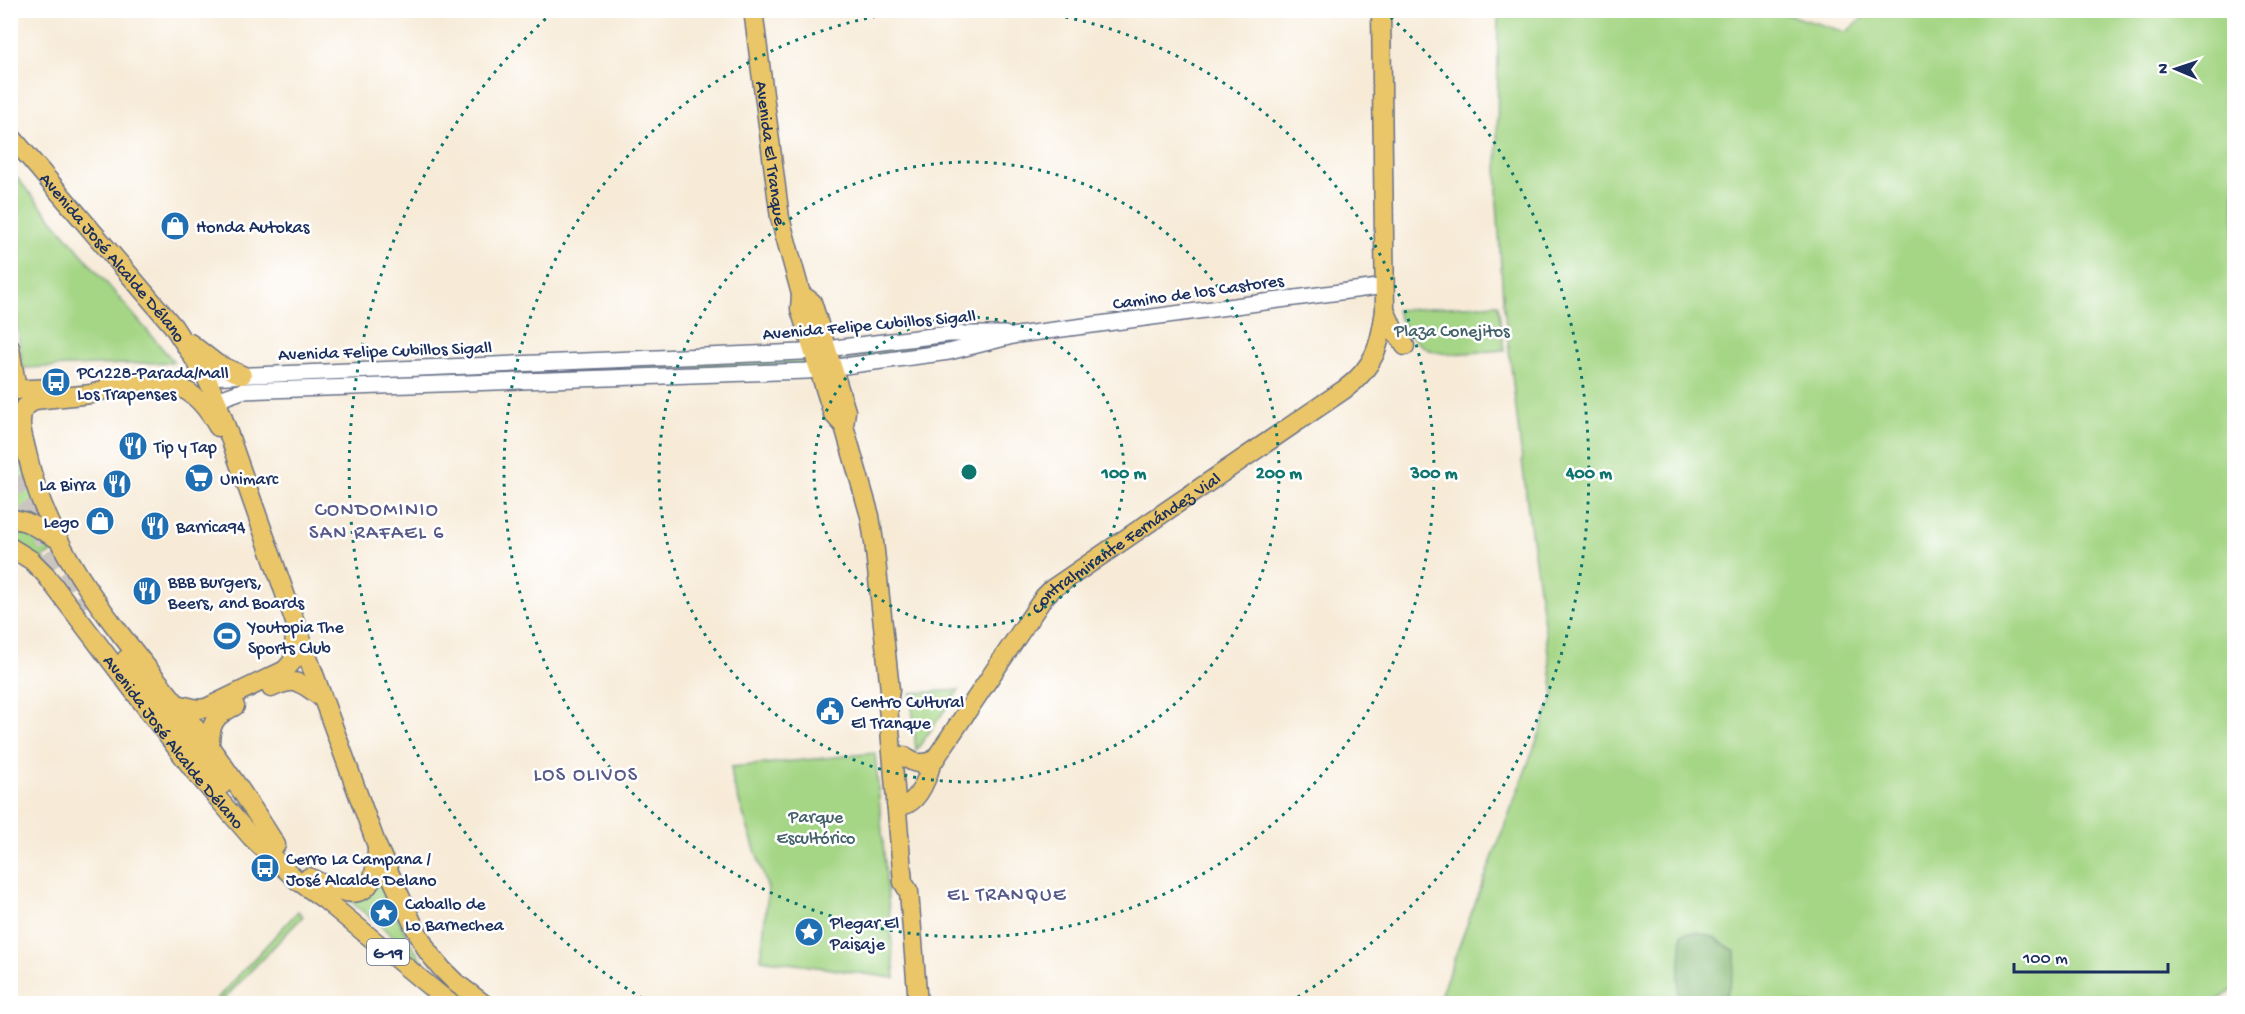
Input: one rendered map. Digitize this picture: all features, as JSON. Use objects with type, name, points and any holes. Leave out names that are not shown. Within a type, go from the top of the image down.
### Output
[{"type":"main road","name":"Avenida El Tranque","points":[[753,10],[780,218],[801,294],[812,302],[820,351],[826,369],[846,411],[844,426],[870,516],[890,690],[888,706],[901,799]]},
{"type":"main road","name":"Contralmirante Fernández Vial","points":[[901,799],[925,767],[932,763],[1044,597],[1064,579],[1352,384],[1363,373],[1377,351],[1385,310],[1380,10]]},
{"type":"main road","name":"Avenida José Alcalde Délano","points":[[10,135],[173,326],[206,377],[218,404],[377,846],[428,952],[456,983],[484,1004]]},
{"type":"main road","points":[[10,156],[35,164]]},
{"type":"main road","points":[[1385,310],[1393,328],[1406,346]]},
{"type":"main road","points":[[173,326],[206,357],[242,375]]},
{"type":"main road","points":[[10,347],[14,390]]},
{"type":"main road","points":[[152,384],[206,377]]},
{"type":"main road","name":"G-19","points":[[14,390],[152,384],[178,387],[195,395],[203,403],[233,449]]},
{"type":"main road","points":[[119,385],[91,394],[35,400],[28,403],[22,412],[21,428],[29,466],[58,539],[89,592],[210,746],[251,804],[276,845]]},
{"type":"main road","points":[[10,518],[26,522],[58,539]]},
{"type":"main road","name":"Avenida José Alcalde Délano","points":[[10,547],[31,560],[45,574],[195,772],[252,838],[298,881],[325,900],[451,1004]]},
{"type":"main road","name":"Avenida José Alcalde Délano","points":[[86,607],[210,771],[306,875],[325,900]]},
{"type":"main road","points":[[177,704],[189,708],[206,708],[285,670],[293,661],[296,625]]},
{"type":"main road","points":[[210,746],[213,722],[221,713],[285,682],[301,682],[322,698]]},
{"type":"main road","name":"Avenida El Tranque","points":[[890,690],[900,704],[904,756],[901,799],[903,882],[909,892],[918,1004]]},
{"type":"main road","points":[[904,756],[912,763],[932,763]]},
{"type":"main road","points":[[306,875],[335,890],[348,893],[359,892],[372,880],[377,846]]},
{"type":"street","name":"Camino de los Castores","points":[[1017,335],[1385,286]]},
{"type":"street","name":"Avenida Felipe Cubillos Sigall","points":[[206,377],[820,351],[962,333],[1017,335]]},
{"type":"street","name":"Avenida Felipe Cubillos Sigall","points":[[218,404],[225,396],[236,392],[826,369],[949,352],[1017,335]]},
{"type":"street","points":[[691,375],[700,368],[726,368],[733,365],[733,355]]},
{"type":"street","points":[[292,390],[296,379],[315,372]]},
{"type":"green space","points":[[359,11],[439,11],[419,19]]},
{"type":"green space","points":[[1498,11],[1775,11],[1846,32],[1871,11],[2234,11],[2234,989],[2212,1004],[1437,1004],[1554,695],[1528,510],[1503,299],[1497,201]]},
{"type":"green space","points":[[11,171],[174,362],[23,368],[11,284]]},
{"type":"green space","name":"Plaza Conejitos","points":[[1498,304],[1504,350],[1453,354],[1440,353],[1415,341],[1396,310]]},
{"type":"green space","points":[[957,339],[980,341],[837,361],[837,355]]},
{"type":"green space","points":[[801,358],[803,365],[228,387],[227,385]]},
{"type":"green space","points":[[10,397],[23,397],[46,525],[11,514]]},
{"type":"green space","points":[[11,522],[48,540],[57,551],[43,557],[51,572],[11,539]]},
{"type":"green space","points":[[959,690],[916,751],[911,693]]},
{"type":"green space","name":"Parque Escultórico","points":[[875,753],[895,978],[761,959],[768,889],[733,783],[731,767]]},
{"type":"green space","points":[[381,876],[403,927],[419,956],[436,976],[471,1003],[464,1001],[443,985],[386,930],[348,900]]},
{"type":"green space","points":[[298,911],[303,916],[220,1003],[213,1003]]},
{"type":"green space","points":[[1696,932],[1713,937],[1735,951],[1730,984],[1723,1003],[1686,1003],[1678,992],[1682,934]]},
{"type":"tunnel","points":[[10,450],[22,493],[39,533],[86,607]]},
{"type":"place","name":"Honda Autokas","points":[[175,226]]},
{"type":"place","name":"PC1228-Parada/Mall Los Trapenses","points":[[56,382]]},
{"type":"place","name":"Tip y Tap","points":[[133,446]]},
{"type":"place","name":"Unimarc","points":[[199,478]]},
{"type":"place","name":"La Birra","points":[[117,484]]},
{"type":"place","name":"Lego","points":[[100,521]]},
{"type":"place","name":"Barrica94","points":[[155,526]]},
{"type":"place","name":"BBB Burgers, Beers, and Boards","points":[[147,591]]},
{"type":"place","name":"Youtopia The Sports Club","points":[[227,636]]},
{"type":"place","name":"Centro Cultural El Tranque","points":[[830,711]]},
{"type":"place","name":"Cerro La Campana / José Alcalde Delano","points":[[265,868]]},
{"type":"place","name":"Caballo de Lo Barnechea","points":[[384,913]]},
{"type":"place","name":"Plegar El Paisaje","points":[[809,932]]},
{"type":"district","name":"CONDOMINIO SAN RAFAEL 6","points":[[377,520]]},
{"type":"district","name":"LOS OLIVOS","points":[[586,773]]},
{"type":"district","name":"EL TRANQUE","points":[[1007,893]]}]
